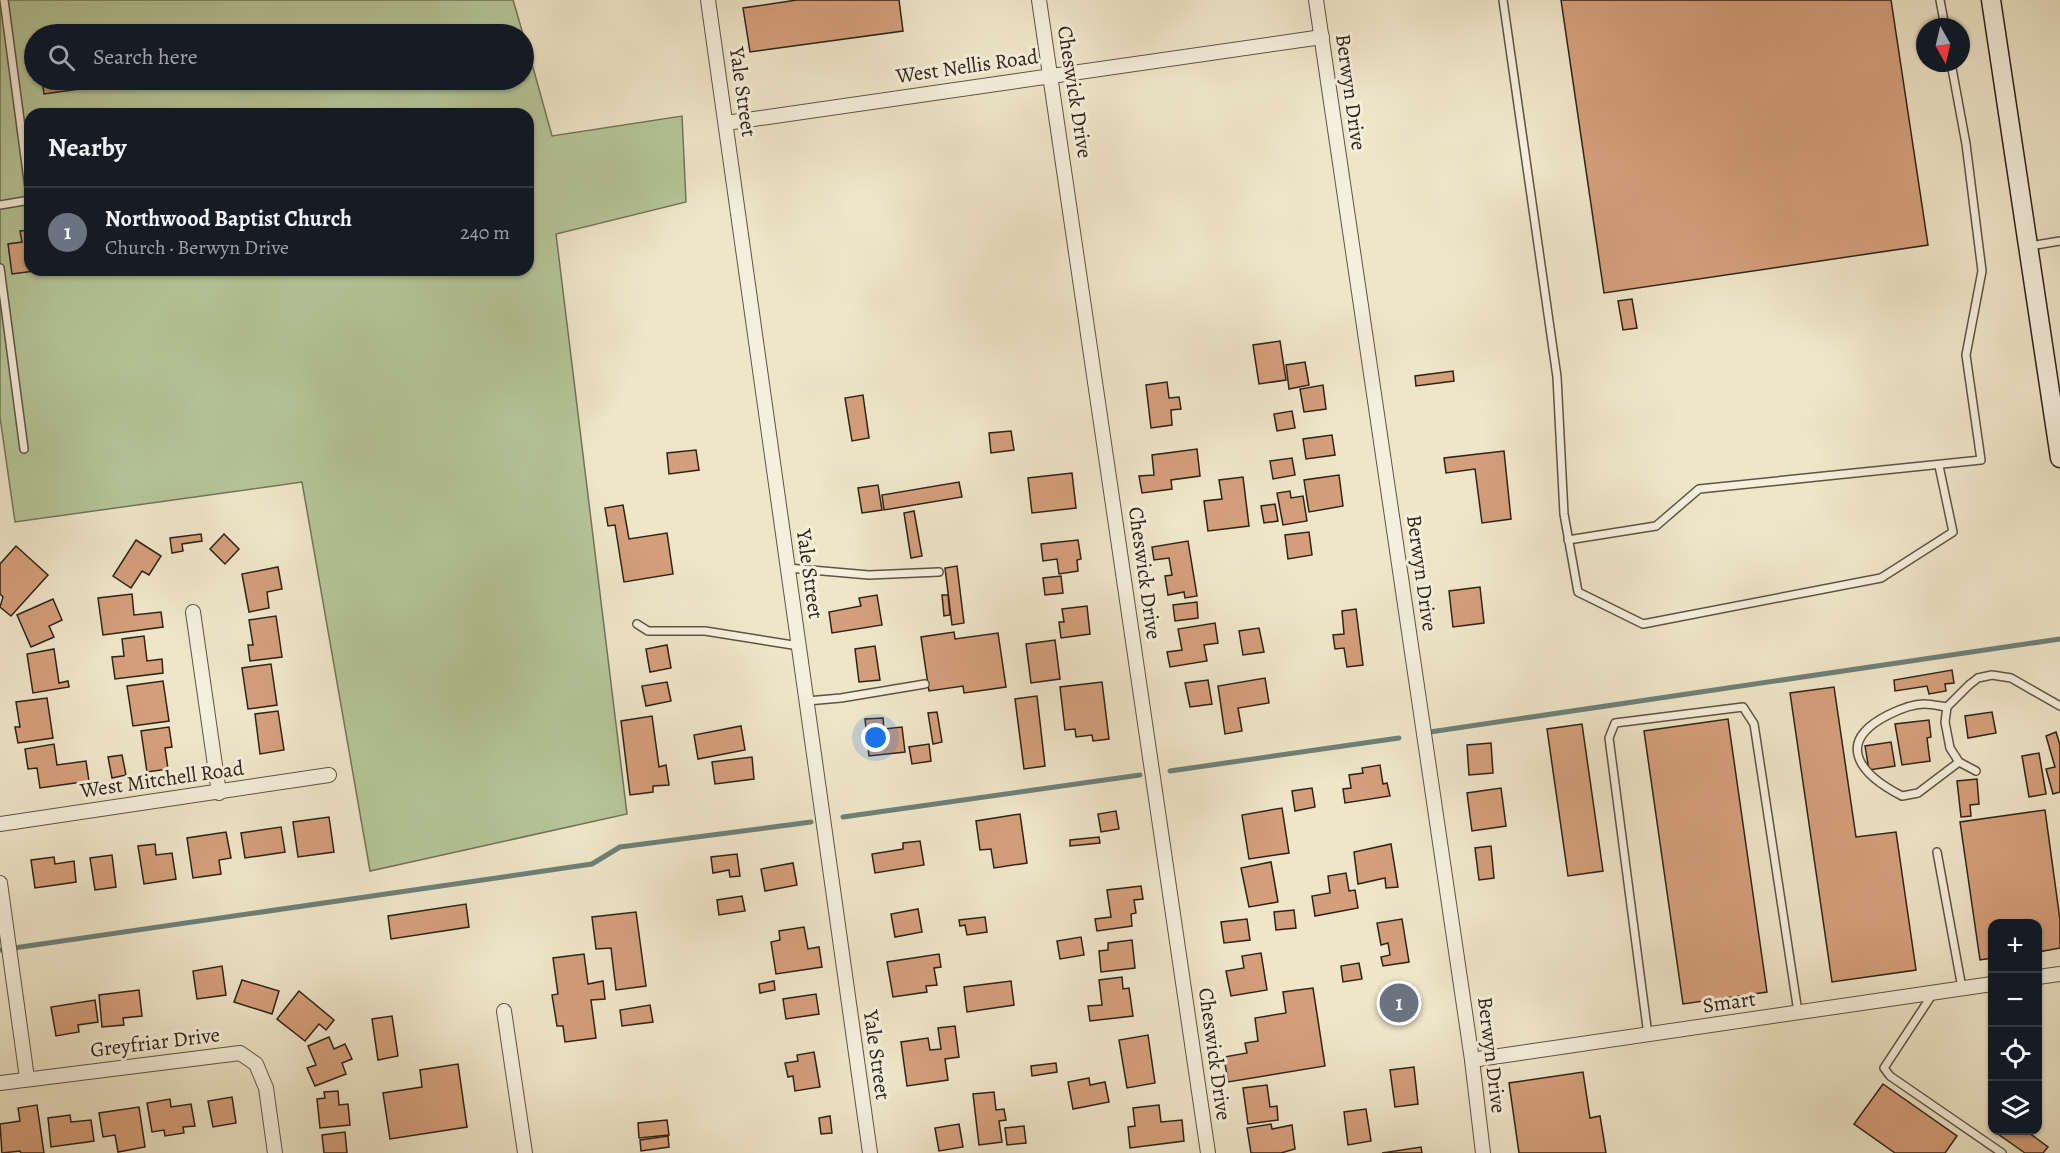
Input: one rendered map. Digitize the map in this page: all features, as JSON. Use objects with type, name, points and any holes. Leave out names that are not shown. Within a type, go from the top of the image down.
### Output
[{"type":"street","name":"Yale Street","points":[[708,0],[870,1153]]},
{"type":"street","name":"Cheswick Drive","points":[[1040,0],[1208,1153]]},
{"type":"street","name":"Berwyn Drive","points":[[1316,0],[1472,1060],[1483,1153]]},
{"type":"street","points":[[1991,0],[2057,424],[2060,458]]},
{"type":"street","name":"West Nellis Road","points":[[726,123],[1322,37]]},
{"type":"street","points":[[193,612],[219,793]]},
{"type":"street","name":"West Mitchell Road","points":[[0,824],[329,775]]},
{"type":"street","points":[[0,883],[27,1078]]},
{"type":"street","points":[[2042,976],[2060,974]]},
{"type":"street","name":"Smart","points":[[1472,1060],[1988,985]]},
{"type":"street","points":[[504,1011],[525,1153]]},
{"type":"street","name":"Greyfriar Drive","points":[[0,1083],[240,1053],[256,1064],[266,1088],[274,1153]]},
{"type":"lane","points":[[4,0],[24,150]]},
{"type":"lane","points":[[1503,0],[1557,377],[1564,514],[1578,592],[1643,624],[1881,578],[1953,532],[1939,466]]},
{"type":"lane","points":[[1940,0],[1943,18]]},
{"type":"lane","points":[[1568,540],[1656,526],[1699,489],[1981,460],[1966,355],[1982,271],[1966,144],[1953,72]]},
{"type":"lane","points":[[0,205],[24,201]]},
{"type":"lane","points":[[2028,246],[2060,241]]},
{"type":"lane","points":[[0,268],[24,449]]},
{"type":"lane","points":[[788,568],[868,575],[939,572]]},
{"type":"lane","points":[[637,624],[648,631],[705,631],[799,646]]},
{"type":"lane","points":[[1976,771],[1959,762],[1950,748],[1945,722],[1947,707],[1978,678],[1992,675],[2026,685],[2060,706]]},
{"type":"lane","points":[[807,701],[841,699],[925,684]]},
{"type":"lane","points":[[1947,707],[1924,704],[1885,717],[1866,729],[1859,740],[1858,752],[1867,774],[1902,796],[1918,793],[1936,782],[1959,762]]},
{"type":"lane","points":[[1647,1035],[1609,738],[1615,723],[1743,707],[1754,724],[1798,1013]]},
{"type":"lane","points":[[1937,852],[1962,988]]},
{"type":"lane","points":[[1934,993],[1884,1068],[1890,1076],[2002,1153]]},
{"type":"green space","points":[[0,0],[513,0],[520,24],[24,24],[24,90],[534,90],[534,71],[552,136],[682,116],[686,202],[556,234],[627,814],[370,871],[302,482],[15,522],[0,417]]},
{"type":"building","points":[[797,0],[899,0],[903,31],[750,52],[743,8]]},
{"type":"building","points":[[1561,0],[1891,0],[1928,245],[1604,293]]},
{"type":"building","points":[[43,90],[72,90],[44,94]]},
{"type":"building","points":[[20,231],[24,231],[24,272],[12,274],[8,244],[22,242]]},
{"type":"building","points":[[1632,299],[1637,328],[1623,330],[1618,301]]},
{"type":"building","points":[[1280,341],[1286,380],[1259,384],[1253,345]]},
{"type":"building","points":[[1305,362],[1309,385],[1289,389],[1286,365]]},
{"type":"building","points":[[1453,371],[1454,381],[1416,386],[1415,376]]},
{"type":"building","points":[[1167,382],[1169,398],[1179,397],[1181,409],[1171,410],[1172,425],[1151,428],[1146,385]]},
{"type":"building","points":[[1323,385],[1326,409],[1304,412],[1300,389]]},
{"type":"building","points":[[863,395],[869,438],[852,441],[845,398]]},
{"type":"building","points":[[1292,411],[1295,428],[1277,431],[1274,414]]},
{"type":"building","points":[[1011,431],[1014,450],[991,453],[989,433]]},
{"type":"building","points":[[1332,435],[1335,455],[1306,459],[1303,439]]},
{"type":"building","points":[[1197,449],[1200,476],[1171,480],[1172,489],[1142,493],[1139,476],[1154,475],[1152,455]]},
{"type":"building","points":[[696,450],[699,470],[669,474],[667,453]]},
{"type":"building","points":[[1504,451],[1511,519],[1482,523],[1475,469],[1446,473],[1444,458]]},
{"type":"building","points":[[1292,458],[1295,475],[1273,479],[1270,461]]},
{"type":"building","points":[[1072,473],[1076,508],[1032,513],[1028,478]]},
{"type":"building","points":[[1339,475],[1343,506],[1309,512],[1304,480]]},
{"type":"building","points":[[1243,477],[1249,526],[1208,531],[1204,501],[1222,499],[1219,480]]},
{"type":"building","points":[[959,482],[962,497],[884,510],[882,495]]},
{"type":"building","points":[[878,485],[882,510],[862,513],[858,488]]},
{"type":"building","points":[[1290,491],[1291,498],[1303,496],[1307,521],[1283,525],[1277,493]]},
{"type":"building","points":[[1275,504],[1278,521],[1264,523],[1261,506]]},
{"type":"building","points":[[623,505],[629,539],[667,533],[673,574],[624,582],[615,525],[608,526],[605,508]]},
{"type":"building","points":[[914,511],[922,556],[911,558],[904,513]]},
{"type":"building","points":[[1309,532],[1312,555],[1288,559],[1285,535]]},
{"type":"building","points":[[201,534],[202,541],[182,544],[183,551],[172,553],[170,538]]},
{"type":"building","points":[[224,534],[239,549],[225,564],[210,549]]},
{"type":"building","points":[[136,540],[161,556],[149,575],[142,571],[131,588],[113,576]]},
{"type":"building","points":[[1078,540],[1081,559],[1077,560],[1078,571],[1059,574],[1057,559],[1043,561],[1041,544]]},
{"type":"building","points":[[1188,541],[1197,596],[1185,598],[1184,592],[1168,595],[1165,576],[1172,575],[1169,558],[1154,560],[1152,547]]},
{"type":"building","points":[[16,546],[48,575],[11,616],[0,607],[3,597],[0,594],[0,564]]},
{"type":"building","points":[[957,566],[964,623],[952,625],[945,568]]},
{"type":"building","points":[[278,567],[282,589],[267,592],[269,608],[249,612],[242,574]]},
{"type":"building","points":[[1061,576],[1063,593],[1045,595],[1043,578]]},
{"type":"building","points":[[1480,587],[1484,623],[1453,627],[1449,591]]},
{"type":"building","points":[[132,594],[134,615],[161,612],[163,627],[103,635],[98,598]]},
{"type":"building","points":[[877,595],[882,625],[832,633],[829,612],[861,606],[859,598]]},
{"type":"building","points":[[942,595],[948,595],[950,615],[944,616]]},
{"type":"building","points":[[53,599],[62,620],[49,626],[54,637],[31,647],[17,615]]},
{"type":"building","points":[[1197,602],[1198,618],[1175,621],[1173,605]]},
{"type":"building","points":[[1087,606],[1090,634],[1061,638],[1059,622],[1064,622],[1062,609]]},
{"type":"building","points":[[1356,609],[1363,665],[1347,667],[1344,648],[1335,649],[1333,635],[1344,634],[1342,611]]},
{"type":"building","points":[[276,616],[282,657],[250,661],[248,645],[253,645],[249,620]]},
{"type":"building","points":[[1215,623],[1218,643],[1204,645],[1207,661],[1170,667],[1167,652],[1182,650],[1178,629]]},
{"type":"building","points":[[1259,628],[1264,652],[1243,655],[1239,631]]},
{"type":"building","points":[[954,632],[955,639],[998,633],[1006,687],[964,693],[963,686],[929,691],[921,637]]},
{"type":"building","points":[[144,636],[147,661],[162,659],[163,673],[115,679],[112,657],[124,656],[122,639]]},
{"type":"building","points":[[1055,640],[1060,679],[1031,683],[1026,644]]},
{"type":"building","points":[[667,645],[671,668],[650,672],[646,649]]},
{"type":"building","points":[[875,646],[880,680],[859,682],[855,649]]},
{"type":"building","points":[[54,649],[59,683],[68,681],[69,687],[33,693],[27,654]]},
{"type":"building","points":[[271,664],[277,705],[248,709],[242,668]]},
{"type":"building","points":[[1952,670],[1954,683],[1945,684],[1946,691],[1929,694],[1927,686],[1895,691],[1894,680]]},
{"type":"building","points":[[1265,678],[1269,703],[1238,708],[1242,731],[1225,734],[1218,686]]},
{"type":"building","points":[[1208,680],[1212,704],[1190,707],[1185,683]]},
{"type":"building","points":[[163,681],[169,721],[133,726],[127,686]]},
{"type":"building","points":[[667,682],[671,701],[646,706],[642,686]]},
{"type":"building","points":[[1102,682],[1109,739],[1093,741],[1092,735],[1076,737],[1075,729],[1065,730],[1060,687]]},
{"type":"building","points":[[1834,687],[1856,837],[1896,832],[1916,970],[1832,982],[1790,693]]},
{"type":"building","points":[[1037,696],[1045,766],[1024,769],[1015,699]]},
{"type":"building","points":[[47,698],[53,738],[18,743],[15,727],[20,727],[16,702]]},
{"type":"building","points":[[278,711],[284,750],[260,754],[255,714]]},
{"type":"building","points":[[937,712],[942,742],[933,744],[928,713]]},
{"type":"building","points":[[1992,712],[1996,733],[1968,738],[1965,716]]},
{"type":"building","points":[[652,716],[659,767],[666,765],[669,785],[653,786],[653,792],[630,795],[621,721]]},
{"type":"building","points":[[883,718],[884,729],[902,727],[905,752],[869,756],[865,719]]},
{"type":"building","points":[[1728,719],[1767,992],[1683,1004],[1644,731]]},
{"type":"building","points":[[1929,720],[1931,737],[1927,738],[1930,761],[1902,765],[1895,724]]},
{"type":"building","points":[[1582,724],[1603,871],[1568,876],[1547,729]]},
{"type":"building","points":[[741,726],[745,750],[698,759],[694,735]]},
{"type":"building","points":[[169,727],[172,747],[165,748],[168,769],[147,772],[141,731]]},
{"type":"building","points":[[2056,732],[2060,745],[2060,792],[2053,794],[2046,769],[2055,767],[2046,736]]},
{"type":"building","points":[[1891,742],[1895,766],[1869,770],[1865,746]]},
{"type":"building","points":[[1491,743],[1493,773],[1469,775],[1467,745]]},
{"type":"building","points":[[54,744],[57,765],[86,761],[89,781],[40,788],[37,768],[28,769],[25,749]]},
{"type":"building","points":[[929,744],[931,761],[912,764],[909,747]]},
{"type":"building","points":[[2039,753],[2046,794],[2029,797],[2022,756]]},
{"type":"building","points":[[122,755],[126,775],[112,778],[108,757]]},
{"type":"building","points":[[752,757],[754,779],[715,784],[712,762]]},
{"type":"building","points":[[1380,765],[1383,784],[1387,783],[1390,796],[1345,803],[1343,789],[1351,788],[1349,775],[1363,773],[1362,768]]},
{"type":"building","points":[[1977,779],[1979,804],[1970,805],[1971,816],[1961,817],[1957,781]]},
{"type":"building","points":[[1312,788],[1315,807],[1295,811],[1292,791]]},
{"type":"building","points":[[1501,788],[1506,826],[1472,831],[1467,793]]},
{"type":"building","points":[[1282,808],[1289,853],[1249,859],[1242,815]]},
{"type":"building","points":[[2045,810],[2060,920],[2060,948],[2042,951],[2042,919],[1988,919],[1988,959],[1980,960],[1960,822]]},
{"type":"building","points":[[1116,811],[1119,829],[1101,832],[1098,814]]},
{"type":"building","points":[[1020,814],[1027,863],[994,868],[991,849],[980,850],[976,821]]},
{"type":"building","points":[[329,817],[334,852],[298,857],[293,822]]},
{"type":"building","points":[[281,827],[285,852],[245,858],[241,833]]},
{"type":"building","points":[[226,832],[231,858],[219,860],[221,874],[193,878],[187,838]]},
{"type":"building","points":[[1099,837],[1100,843],[1070,846],[1070,840]]},
{"type":"building","points":[[920,841],[924,865],[875,873],[872,854],[903,849],[903,843]]},
{"type":"building","points":[[155,844],[156,855],[172,853],[176,879],[144,884],[138,846]]},
{"type":"building","points":[[1391,844],[1398,887],[1386,888],[1385,878],[1358,884],[1354,852]]},
{"type":"building","points":[[1491,846],[1494,878],[1479,880],[1475,848]]},
{"type":"building","points":[[737,854],[740,876],[730,877],[729,870],[713,873],[711,857]]},
{"type":"building","points":[[112,855],[116,887],[95,890],[90,858]]},
{"type":"building","points":[[54,857],[55,864],[74,861],[76,882],[35,888],[31,860]]},
{"type":"building","points":[[1271,862],[1278,902],[1249,907],[1241,868]]},
{"type":"building","points":[[793,863],[797,885],[765,891],[761,869]]},
{"type":"building","points":[[1346,873],[1349,891],[1355,890],[1358,908],[1315,916],[1312,896],[1330,893],[1328,876]]},
{"type":"building","points":[[1141,886],[1143,899],[1134,900],[1136,913],[1131,914],[1132,926],[1097,931],[1095,919],[1111,917],[1107,890]]},
{"type":"building","points":[[742,896],[745,911],[719,915],[717,900]]},
{"type":"building","points":[[466,904],[469,927],[391,939],[388,916]]},
{"type":"building","points":[[918,909],[922,932],[895,937],[891,914]]},
{"type":"building","points":[[1294,910],[1296,928],[1276,930],[1274,912]]},
{"type":"building","points":[[636,912],[646,986],[616,990],[611,948],[596,949],[592,917]]},
{"type":"building","points":[[985,917],[987,932],[967,935],[965,925],[960,926],[959,920]]},
{"type":"building","points":[[1247,919],[1250,940],[1224,943],[1221,922]]},
{"type":"building","points":[[1402,919],[1409,962],[1383,966],[1381,957],[1390,955],[1388,943],[1381,945],[1377,923]]},
{"type":"building","points":[[804,927],[808,949],[819,947],[822,967],[776,974],[771,942],[780,940],[779,931]]},
{"type":"building","points":[[1081,937],[1084,955],[1060,959],[1057,941]]},
{"type":"building","points":[[1132,940],[1135,968],[1101,972],[1099,951],[1108,950],[1108,943]]},
{"type":"building","points":[[1261,953],[1267,990],[1231,996],[1226,971],[1244,968],[1242,956]]},
{"type":"building","points":[[584,954],[588,984],[603,981],[605,999],[591,1000],[596,1038],[565,1042],[563,1026],[557,1026],[552,995],[558,994],[553,958]]},
{"type":"building","points":[[939,954],[941,967],[934,968],[937,985],[926,986],[927,992],[893,997],[887,962]]},
{"type":"building","points":[[1359,963],[1362,979],[1343,982],[1341,966]]},
{"type":"building","points":[[222,966],[226,995],[197,999],[193,971]]},
{"type":"building","points":[[1122,977],[1123,989],[1129,988],[1133,1016],[1090,1021],[1088,1006],[1102,1005],[1099,980]]},
{"type":"building","points":[[242,980],[279,991],[272,1014],[234,1002]]},
{"type":"building","points":[[774,981],[775,990],[760,993],[759,984]]},
{"type":"building","points":[[1011,981],[1014,1005],[967,1012],[964,987]]},
{"type":"building","points":[[1313,988],[1325,1066],[1228,1082],[1224,1057],[1247,1053],[1245,1043],[1258,1041],[1255,1018],[1286,1013],[1283,992]]},
{"type":"building","points":[[139,990],[142,1016],[123,1018],[124,1025],[102,1027],[99,995]]},
{"type":"building","points":[[299,991],[334,1020],[326,1030],[319,1024],[305,1041],[277,1019]]},
{"type":"building","points":[[816,994],[819,1014],[786,1019],[783,999]]},
{"type":"building","points":[[95,1000],[98,1022],[78,1025],[79,1032],[56,1036],[51,1007]]},
{"type":"building","points":[[650,1005],[653,1022],[622,1026],[620,1010]]},
{"type":"building","points":[[392,1016],[398,1056],[378,1060],[372,1019]]},
{"type":"building","points":[[955,1026],[959,1057],[945,1059],[948,1080],[907,1086],[901,1042],[928,1038],[930,1050],[941,1049],[938,1028]]},
{"type":"building","points":[[1148,1035],[1155,1083],[1127,1088],[1119,1040]]},
{"type":"building","points":[[329,1037],[334,1049],[345,1044],[352,1059],[342,1063],[346,1074],[315,1086],[307,1068],[316,1065],[308,1046]]},
{"type":"building","points":[[814,1052],[820,1087],[795,1091],[793,1076],[788,1077],[785,1063],[798,1061],[797,1055]]},
{"type":"building","points":[[1056,1063],[1057,1072],[1032,1076],[1031,1066]]},
{"type":"building","points":[[458,1064],[467,1127],[390,1139],[383,1093],[422,1087],[420,1070]]},
{"type":"building","points":[[1414,1067],[1418,1104],[1395,1107],[1390,1070]]},
{"type":"building","points":[[1583,1072],[1590,1118],[1600,1116],[1606,1153],[1519,1153],[1509,1083]]},
{"type":"building","points":[[1089,1078],[1090,1085],[1105,1082],[1109,1102],[1073,1109],[1068,1082]]},
{"type":"building","points":[[1883,1084],[1957,1136],[1945,1153],[1895,1153],[1854,1124]]},
{"type":"building","points":[[1267,1085],[1270,1107],[1277,1106],[1278,1120],[1248,1124],[1243,1088]]},
{"type":"building","points":[[338,1091],[339,1105],[348,1104],[350,1125],[320,1128],[317,1099],[325,1098],[324,1092]]},
{"type":"building","points":[[994,1092],[996,1110],[1004,1109],[1006,1120],[999,1121],[1002,1142],[979,1145],[973,1094]]},
{"type":"building","points":[[232,1097],[236,1123],[213,1127],[208,1101]]},
{"type":"building","points":[[170,1099],[171,1107],[191,1104],[195,1126],[183,1127],[184,1133],[165,1136],[164,1130],[152,1132],[147,1103]]},
{"type":"building","points":[[37,1105],[44,1153],[21,1153],[20,1151],[2,1153],[0,1124],[20,1121],[18,1108]]},
{"type":"building","points":[[1159,1105],[1161,1122],[1182,1120],[1184,1141],[1130,1148],[1128,1127],[1135,1126],[1133,1108]]},
{"type":"building","points":[[139,1107],[145,1147],[118,1152],[115,1135],[103,1137],[99,1113]]},
{"type":"building","points":[[1366,1109],[1371,1141],[1348,1145],[1344,1112]]},
{"type":"building","points":[[70,1115],[71,1122],[91,1120],[94,1141],[51,1147],[48,1118]]},
{"type":"building","points":[[830,1116],[832,1133],[821,1134],[819,1118]]},
{"type":"building","points":[[667,1120],[669,1135],[639,1138],[638,1123]]},
{"type":"building","points":[[959,1124],[963,1147],[939,1151],[935,1128]]},
{"type":"building","points":[[1271,1124],[1272,1129],[1292,1125],[1295,1149],[1281,1153],[1251,1153],[1247,1128]]},
{"type":"building","points":[[1024,1126],[1026,1143],[1007,1145],[1005,1128]]},
{"type":"building","points":[[345,1132],[347,1153],[324,1153],[322,1135]]},
{"type":"building","points":[[1999,1135],[2032,1135],[2048,1147],[2043,1153],[2025,1153]]},
{"type":"building","points":[[668,1136],[669,1147],[641,1151],[640,1140]]},
{"type":"building","points":[[1421,1147],[1422,1153],[1382,1153]]},
{"type":"waterway","points":[[1430,732],[2060,639]]},
{"type":"waterway","points":[[1170,771],[1399,738]]},
{"type":"waterway","points":[[843,817],[1140,775]]},
{"type":"waterway","points":[[0,950],[592,864],[620,847],[811,822]]},
{"type":"place","name":"Northwood Baptist Church","points":[[1399,1003]]}]
